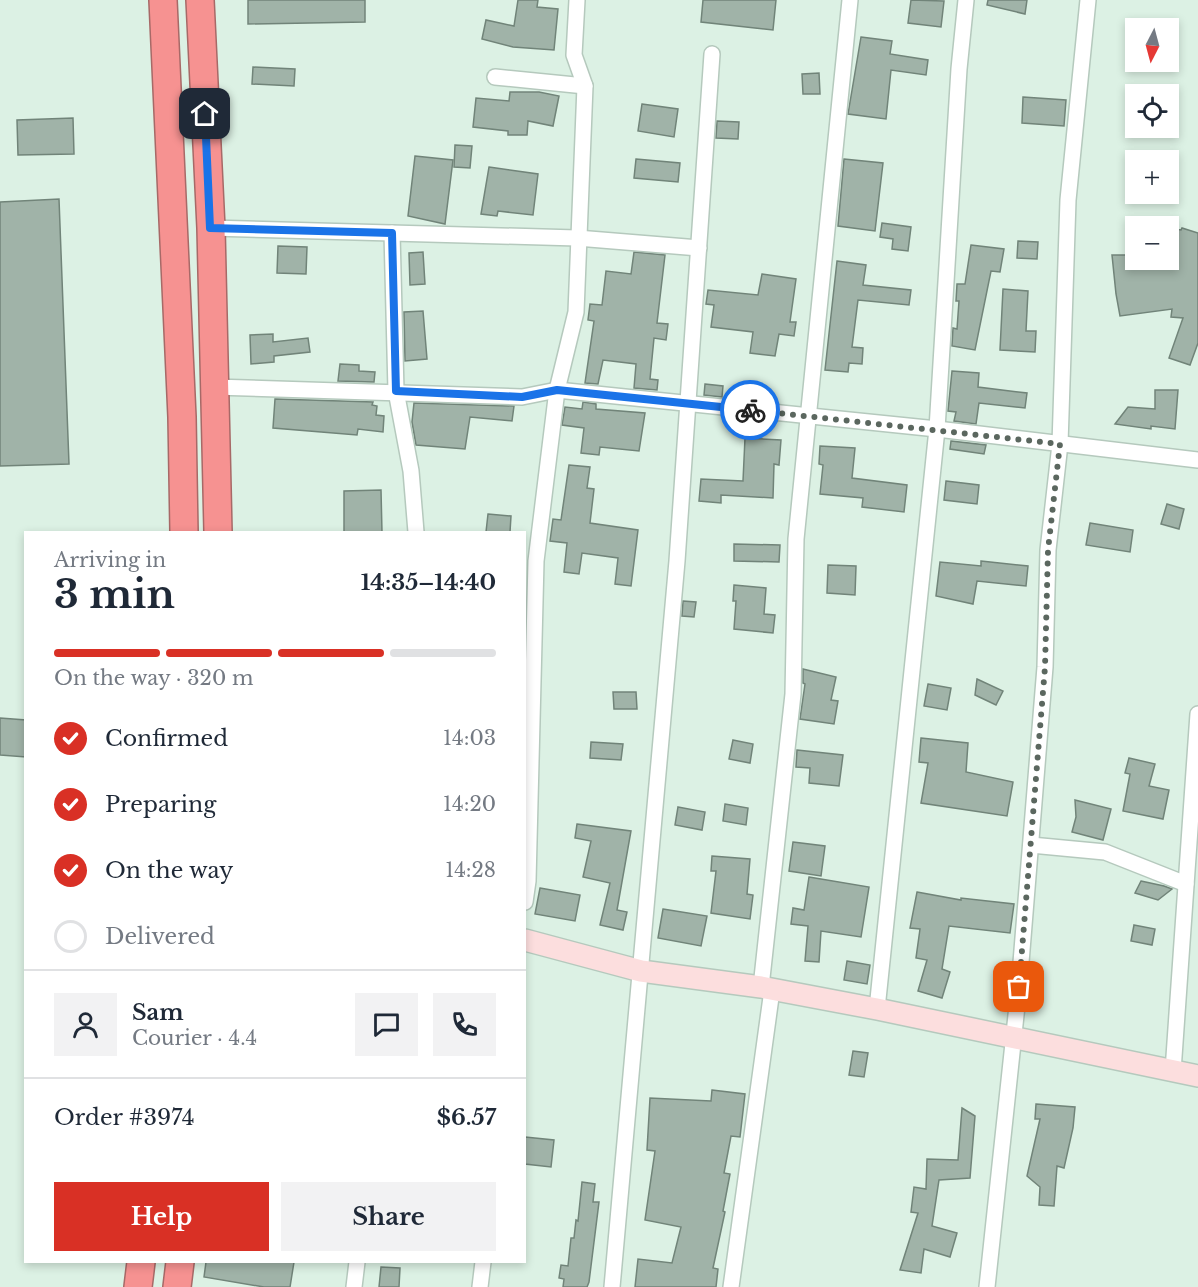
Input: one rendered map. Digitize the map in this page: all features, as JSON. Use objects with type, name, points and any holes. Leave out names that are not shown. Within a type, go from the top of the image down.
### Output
[{"type":"highway","points":[[163,0],[182,417],[184,531]]},
{"type":"highway","points":[[200,0],[210,228],[218,531]]},
{"type":"highway","points":[[138,1287],[141,1263]]},
{"type":"highway","points":[[177,1287],[180,1263]]},
{"type":"street","points":[[526,895],[536,561],[557,390],[576,312],[577,238],[585,86],[574,55],[577,0]]},
{"type":"street","points":[[730,1287],[767,989],[793,694],[796,539],[850,0]]},
{"type":"street","points":[[877,1009],[937,429],[959,69],[966,0]]},
{"type":"street","points":[[987,1287],[1019,987],[1045,667],[1048,550],[1060,444],[1068,201],[1088,0]]},
{"type":"street","points":[[612,1287],[677,561],[712,54]]},
{"type":"street","points":[[495,77],[585,86]]},
{"type":"street","points":[[210,228],[577,238],[699,248]]},
{"type":"street","points":[[392,233],[396,391],[411,471],[416,531]]},
{"type":"street","points":[[214,387],[396,391],[522,397],[557,390],[937,429],[1198,460]]},
{"type":"street","points":[[1173,1071],[1198,714]]},
{"type":"street","points":[[1031,845],[1104,852],[1186,884]]},
{"type":"street","points":[[526,940],[641,971],[767,989],[877,1009],[1198,1076]]},
{"type":"street","points":[[354,1287],[357,1263]]},
{"type":"street","points":[[480,1287],[483,1263]]},
{"type":"building","points":[[248,0],[365,0],[365,22],[248,24]]},
{"type":"building","points":[[518,0],[538,0],[537,7],[558,9],[554,50],[513,47],[482,39],[486,20],[514,26]]},
{"type":"building","points":[[703,0],[776,0],[773,30],[701,22]]},
{"type":"building","points":[[911,0],[944,1],[941,27],[908,23]]},
{"type":"building","points":[[988,0],[1027,0],[1025,14],[987,5]]},
{"type":"building","points":[[861,37],[892,41],[890,54],[928,60],[926,75],[891,70],[886,119],[848,114]]},
{"type":"building","points":[[253,67],[295,69],[294,86],[252,84]]},
{"type":"building","points":[[819,73],[820,94],[803,94],[802,74]]},
{"type":"building","points":[[510,92],[539,92],[559,96],[553,126],[528,121],[527,135],[508,135],[508,131],[473,127],[476,98],[509,101]]},
{"type":"building","points":[[1023,97],[1066,100],[1064,126],[1022,123]]},
{"type":"building","points":[[642,104],[678,109],[674,137],[638,131]]},
{"type":"building","points":[[73,118],[74,154],[18,155],[17,120]]},
{"type":"building","points":[[717,121],[739,122],[738,139],[716,138]]},
{"type":"building","points":[[455,145],[472,146],[470,168],[454,167]]},
{"type":"building","points":[[415,156],[453,160],[445,224],[408,216]]},
{"type":"building","points":[[636,159],[680,163],[678,182],[634,178]]},
{"type":"building","points":[[844,159],[883,163],[875,231],[838,226]]},
{"type":"building","points":[[489,167],[538,174],[533,215],[498,211],[497,216],[481,214]]},
{"type":"building","points":[[59,199],[69,464],[0,466],[0,202]]},
{"type":"building","points":[[882,223],[911,227],[908,251],[892,249],[893,239],[880,237]]},
{"type":"building","points":[[1182,228],[1198,233],[1198,343],[1190,365],[1169,358],[1183,318],[1171,317],[1172,309],[1120,316],[1112,255],[1125,255],[1125,270],[1179,270],[1179,230]]},
{"type":"building","points":[[1018,241],[1038,242],[1037,259],[1017,258]]},
{"type":"building","points":[[971,245],[1004,249],[1000,272],[991,271],[975,350],[952,346],[953,328],[957,329],[959,301],[956,301],[957,284],[965,284]]},
{"type":"building","points":[[278,246],[307,247],[306,274],[277,273]]},
{"type":"building","points":[[423,252],[425,284],[410,285],[409,253]]},
{"type":"building","points":[[634,252],[665,255],[657,323],[668,324],[666,340],[654,338],[650,379],[658,380],[657,390],[634,388],[636,364],[603,360],[598,384],[585,383],[594,321],[588,320],[590,304],[602,305],[606,271],[631,274]]},
{"type":"building","points":[[837,261],[866,265],[863,285],[911,290],[909,305],[858,300],[852,347],[863,348],[862,364],[849,363],[848,372],[825,370]]},
{"type":"building","points":[[762,274],[796,279],[790,322],[796,322],[794,336],[779,334],[775,356],[750,353],[753,332],[711,327],[714,305],[706,304],[708,290],[758,295]]},
{"type":"building","points":[[1003,289],[1028,291],[1026,331],[1036,331],[1035,352],[1000,350]]},
{"type":"building","points":[[423,311],[427,359],[405,361],[404,312]]},
{"type":"building","points":[[273,334],[273,342],[308,338],[310,352],[274,356],[274,362],[251,364],[250,335]]},
{"type":"building","points":[[340,364],[359,365],[359,371],[375,372],[374,382],[338,381]]},
{"type":"building","points":[[952,371],[979,373],[978,387],[1027,393],[1025,408],[979,403],[976,424],[954,421],[956,412],[948,411]]},
{"type":"building","points":[[705,384],[723,386],[722,397],[704,395]]},
{"type":"building","points":[[1155,390],[1178,390],[1175,429],[1151,426],[1151,429],[1115,424],[1128,407],[1155,409]]},
{"type":"building","points":[[275,399],[373,402],[372,405],[377,406],[376,415],[384,416],[383,432],[358,429],[357,435],[273,428]]},
{"type":"building","points":[[583,402],[596,404],[596,409],[645,413],[639,451],[600,447],[599,455],[581,453],[584,428],[562,425],[565,407],[582,409]]},
{"type":"building","points":[[414,403],[514,406],[512,421],[470,417],[465,449],[416,445],[412,422]]},
{"type":"building","points":[[745,438],[781,440],[779,465],[774,464],[773,498],[721,495],[721,503],[699,501],[701,479],[743,481]]},
{"type":"building","points":[[951,441],[986,445],[984,454],[950,449]]},
{"type":"building","points":[[820,446],[855,448],[852,478],[907,485],[904,512],[862,507],[863,498],[820,494],[823,465],[819,464]]},
{"type":"building","points":[[569,465],[590,467],[587,488],[594,489],[590,523],[638,530],[631,586],[615,584],[618,558],[582,553],[579,574],[564,572],[567,543],[550,541],[553,519],[561,520]]},
{"type":"building","points":[[946,481],[979,485],[977,504],[944,500]]},
{"type":"building","points":[[381,490],[382,531],[344,531],[344,491]]},
{"type":"building","points":[[1167,504],[1184,509],[1179,529],[1161,524]]},
{"type":"building","points":[[488,514],[511,516],[510,531],[486,531]]},
{"type":"building","points":[[1090,523],[1133,530],[1130,552],[1086,545]]},
{"type":"building","points":[[734,544],[780,545],[779,562],[734,561]]},
{"type":"building","points":[[981,561],[1028,566],[1026,586],[977,581],[973,604],[936,596],[940,562],[981,566]]},
{"type":"building","points":[[828,565],[856,566],[855,595],[827,593]]},
{"type":"building","points":[[734,585],[766,588],[764,614],[775,615],[773,633],[734,629],[736,601],[733,601]]},
{"type":"building","points":[[683,601],[696,602],[694,617],[682,616]]},
{"type":"building","points":[[803,669],[836,677],[831,700],[838,701],[834,724],[800,719],[805,684],[803,683]]},
{"type":"building","points":[[977,679],[1003,691],[996,705],[975,695]]},
{"type":"building","points":[[928,684],[951,688],[947,710],[924,706]]},
{"type":"building","points":[[613,692],[636,692],[637,709],[614,709]]},
{"type":"building","points":[[0,718],[24,720],[24,757],[0,755]]},
{"type":"building","points":[[921,738],[968,743],[966,772],[1013,782],[1007,816],[921,803],[928,763],[919,762]]},
{"type":"building","points":[[733,740],[753,744],[750,763],[729,759]]},
{"type":"building","points":[[591,742],[623,744],[621,760],[590,758]]},
{"type":"building","points":[[797,750],[843,755],[839,786],[809,783],[810,768],[796,767]]},
{"type":"building","points":[[1129,758],[1155,764],[1149,786],[1169,790],[1163,819],[1123,811],[1130,774],[1125,773]]},
{"type":"building","points":[[1075,800],[1111,809],[1103,840],[1072,832],[1076,817]]},
{"type":"building","points":[[725,804],[748,808],[746,825],[723,821]]},
{"type":"building","points":[[678,807],[705,812],[702,830],[675,825]]},
{"type":"building","points":[[577,824],[631,831],[617,910],[627,912],[623,930],[600,925],[610,883],[583,877],[591,841],[575,838]]},
{"type":"building","points":[[793,842],[825,846],[821,876],[789,871]]},
{"type":"building","points":[[712,856],[750,859],[747,894],[753,895],[750,919],[711,913],[716,871],[711,871]]},
{"type":"building","points":[[809,877],[869,887],[861,937],[821,931],[819,962],[805,961],[808,926],[791,924],[793,908],[804,910]]},
{"type":"building","points":[[1141,881],[1172,889],[1158,900],[1135,893]]},
{"type":"building","points":[[540,888],[580,895],[575,921],[535,914]]},
{"type":"building","points":[[917,892],[961,900],[961,898],[1014,904],[1010,933],[949,926],[942,969],[950,972],[942,998],[918,991],[927,960],[916,958],[920,929],[910,928]]},
{"type":"building","points":[[663,909],[707,916],[701,946],[658,938]]},
{"type":"building","points":[[1134,925],[1155,929],[1152,945],[1131,941]]},
{"type":"building","points":[[847,961],[870,965],[867,984],[844,980]]},
{"type":"building","points":[[853,1051],[868,1053],[864,1077],[849,1075]]},
{"type":"building","points":[[712,1090],[745,1094],[740,1137],[731,1136],[724,1173],[730,1174],[723,1211],[725,1212],[713,1268],[718,1269],[716,1287],[635,1287],[638,1259],[672,1263],[681,1227],[645,1220],[655,1151],[647,1150],[650,1098],[711,1101]]},
{"type":"building","points":[[1036,1104],[1075,1107],[1064,1168],[1057,1166],[1054,1206],[1039,1205],[1040,1187],[1027,1176],[1040,1119],[1035,1119]]},
{"type":"building","points":[[962,1108],[975,1116],[970,1178],[939,1180],[932,1226],[957,1233],[950,1257],[924,1249],[921,1273],[900,1270],[918,1213],[911,1212],[914,1187],[926,1189],[927,1159],[958,1160]]},
{"type":"building","points":[[526,1137],[554,1140],[551,1167],[526,1164]]},
{"type":"building","points":[[582,1182],[595,1184],[593,1202],[599,1202],[589,1282],[587,1287],[563,1287],[564,1279],[559,1278],[561,1265],[568,1266],[571,1238],[574,1238],[576,1220],[578,1221]]},
{"type":"building","points":[[206,1263],[294,1263],[290,1287],[264,1287],[204,1277]]},
{"type":"building","points":[[381,1267],[400,1268],[399,1287],[379,1287]]},
{"type":"way so far","points":[[750,410],[1060,444],[1048,550],[1045,667],[1019,987]]},
{"type":"route","points":[[205,114],[210,228],[392,233],[396,391],[522,397],[557,390],[750,410]]}]
